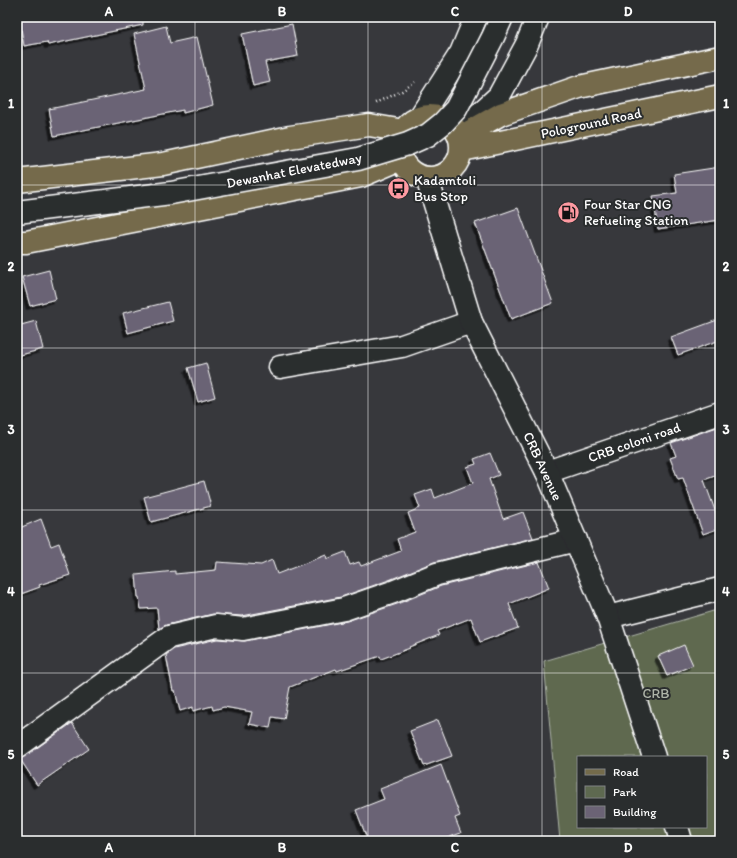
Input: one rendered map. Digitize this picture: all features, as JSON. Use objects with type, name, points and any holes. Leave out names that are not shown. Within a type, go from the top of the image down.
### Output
[{"type":"main road","points":[[476,17],[461,53],[400,140],[399,149],[401,159],[407,168],[416,175],[427,178],[435,178],[450,172],[456,165],[459,138],[463,124],[476,117],[499,96],[527,44],[538,17]]},
{"type":"main road","name":"Dewanhat Elevatedway","points":[[17,212],[171,193],[358,159],[408,144],[428,135],[443,124],[456,109],[494,37],[502,17]]},
{"type":"main road","points":[[459,138],[501,114],[578,87],[720,57]]},
{"type":"main road","name":"Pologround Road","points":[[459,138],[720,96]]},
{"type":"main road","points":[[17,181],[163,164],[290,137],[369,125],[412,124],[432,115],[444,119],[459,138]]},
{"type":"main road","points":[[17,242],[26,242],[361,176],[401,159]]},
{"type":"main road","name":"CRB Avenue","points":[[427,178],[471,322],[548,472],[608,617],[654,756]]},
{"type":"main road","points":[[280,367],[402,346],[471,322]]},
{"type":"main road","name":"CRB coloni road","points":[[548,472],[720,413]]},
{"type":"main road","points":[[17,747],[169,637],[216,626],[243,629],[344,609],[393,592],[437,574],[576,540]]},
{"type":"main road","points":[[608,617],[720,589]]},
{"type":"main road","points":[[677,828],[681,841]]},
{"type":"path","points":[[375,103],[402,91],[419,79]]},
{"type":"green space","name":"CRB","points":[[720,609],[720,841],[560,841],[544,661]]},
{"type":"building","points":[[19,17],[143,17],[143,25],[48,45],[47,42],[24,46]]},
{"type":"building","points":[[292,24],[298,56],[265,62],[270,82],[253,86],[242,34]]},
{"type":"building","points":[[166,26],[170,43],[197,37],[213,105],[183,113],[183,110],[54,136],[49,109],[146,89],[134,34]]},
{"type":"building","points":[[720,167],[720,220],[658,229],[653,196],[677,193],[674,174]]},
{"type":"building","points":[[518,208],[553,303],[511,319],[475,223]]},
{"type":"building","points":[[49,270],[56,299],[30,306],[22,277]]},
{"type":"building","points":[[168,302],[173,321],[128,333],[123,313]]},
{"type":"building","points":[[720,319],[720,340],[678,355],[671,337]]},
{"type":"building","points":[[36,321],[43,349],[17,356],[17,326]]},
{"type":"building","points":[[206,363],[215,397],[198,402],[188,368]]},
{"type":"building","points":[[720,426],[720,474],[704,480],[720,524],[720,528],[703,534],[683,478],[678,479],[670,458],[676,456],[671,443]]},
{"type":"building","points":[[490,453],[499,475],[489,479],[503,519],[523,512],[533,538],[434,562],[341,597],[242,616],[213,614],[166,625],[159,629],[157,608],[141,609],[138,597],[136,575],[175,571],[175,574],[216,570],[217,562],[261,565],[272,560],[277,574],[326,555],[327,559],[345,552],[350,565],[359,562],[361,566],[401,551],[397,539],[415,532],[408,513],[420,508],[415,495],[432,489],[435,498],[473,483],[467,467],[476,464],[474,459]]},
{"type":"building","points":[[204,481],[211,506],[151,522],[144,497]]},
{"type":"building","points":[[41,519],[51,546],[59,543],[70,575],[39,585],[40,587],[21,594],[17,584],[17,529]]},
{"type":"building","points":[[539,562],[549,588],[509,604],[518,628],[480,642],[471,618],[437,631],[439,635],[409,647],[410,648],[381,659],[380,656],[337,671],[336,669],[290,687],[284,719],[272,717],[270,728],[249,724],[252,712],[224,707],[213,710],[212,706],[193,711],[193,707],[180,711],[175,690],[173,691],[166,655],[174,649],[217,639],[245,641],[347,621],[397,604],[441,586]]},
{"type":"building","points":[[684,645],[693,665],[667,676],[658,656]]},
{"type":"building","points":[[438,720],[452,756],[424,766],[410,731]]},
{"type":"building","points":[[72,723],[89,749],[37,785],[20,759]]},
{"type":"building","points":[[441,765],[460,816],[455,818],[461,833],[439,841],[368,841],[356,810],[384,799],[380,789]]},
{"type":"place","name":"Kadamtoli Bus Stop","points":[[398,188]]},
{"type":"place","name":"Four Star CNG Refueling Station","points":[[569,212]]}]
